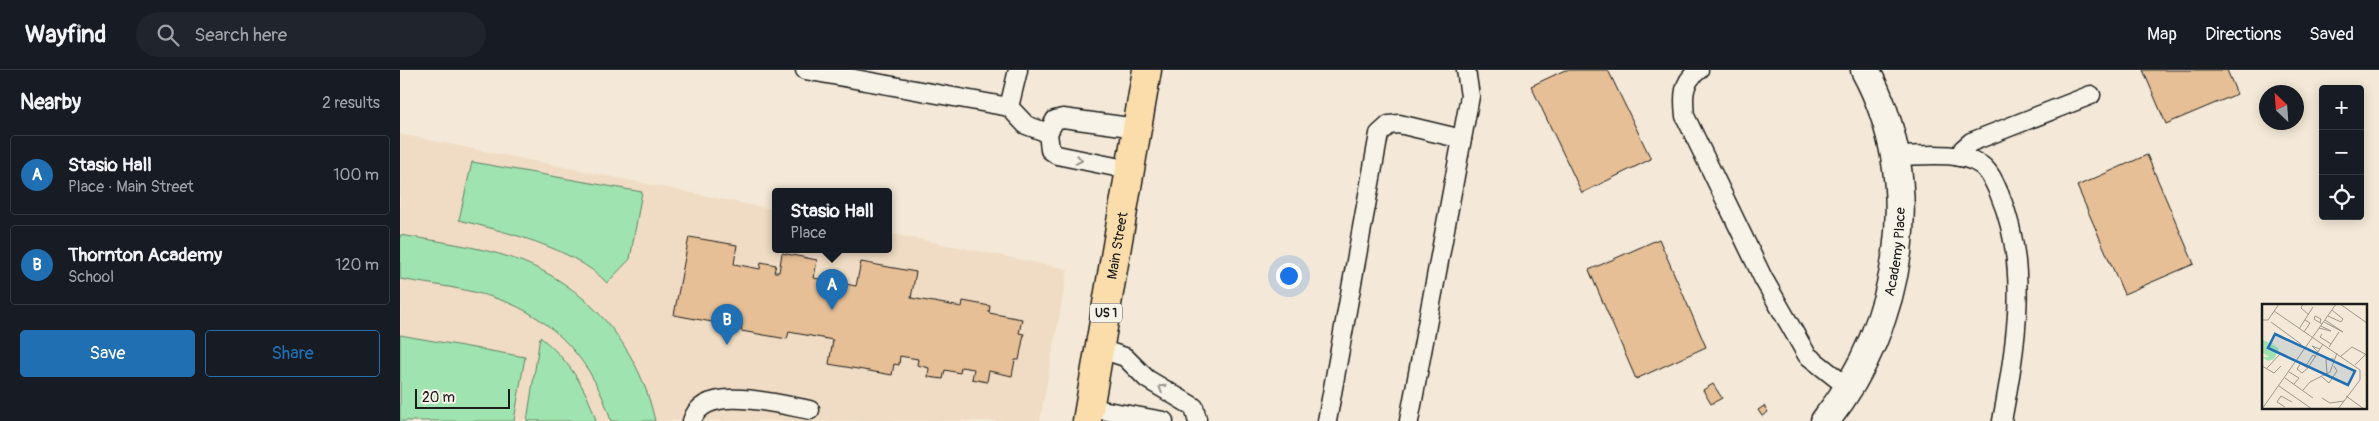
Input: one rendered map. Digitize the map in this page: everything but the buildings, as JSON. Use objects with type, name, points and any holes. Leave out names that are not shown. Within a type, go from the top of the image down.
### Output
[{"type":"main road","name":"Main Street","points":[[1089,415],[1147,70]]},
{"type":"street","name":"Academy Place","points":[[1825,421],[1850,388],[1875,340],[1888,302],[1899,240],[1895,156],[1883,110],[1865,70]]},
{"type":"lane","points":[[805,70],[1009,107],[1026,125],[1048,133]]},
{"type":"lane","points":[[1009,107],[1018,70]]},
{"type":"lane","points":[[1409,421],[1470,96],[1466,70]]},
{"type":"lane","points":[[1699,70],[1687,82],[1683,96],[1685,116],[1763,278],[1807,355],[1850,388]]},
{"type":"lane","points":[[1959,157],[1963,149],[1972,142],[2091,95]]},
{"type":"lane","points":[[1130,170],[1057,155],[1050,150],[1048,133],[1055,120],[1063,118],[1137,128]]},
{"type":"lane","points":[[1326,421],[1379,134],[1389,125],[1398,124],[1462,139]]},
{"type":"lane","points":[[1895,156],[1959,157],[1982,166],[1991,176],[2009,218],[2017,262],[2017,306],[2009,383],[2002,421]]},
{"type":"lane","points":[[1100,349],[1125,356],[1147,379],[1194,407],[1201,420]]},
{"type":"lane","points":[[692,421],[694,413],[701,405],[735,398],[810,410]]},
{"type":"lane","points":[[1089,415],[1164,421]]},
{"type":"shaded area","points":[[400,134],[772,209],[772,253],[892,253],[892,234],[1068,269],[1040,421],[400,421]]},
{"type":"green space","points":[[472,162],[642,192],[630,259],[607,283],[593,270],[557,250],[538,242],[459,220]]},
{"type":"green space","points":[[400,235],[485,250],[512,258],[538,269],[563,283],[585,300],[605,320],[622,342],[636,367],[647,393],[655,421],[611,421],[604,400],[594,381],[570,346],[537,318],[518,307],[474,292],[400,279]]},
{"type":"green space","points":[[400,335],[525,357],[514,421],[400,421]]},
{"type":"green space","points":[[540,337],[559,354],[575,374],[587,397],[596,421],[527,421]]},
{"type":"place","name":"Stasio Hall","points":[[832,310]]},
{"type":"place","name":"Thornton Academy","points":[[727,345]]}]
